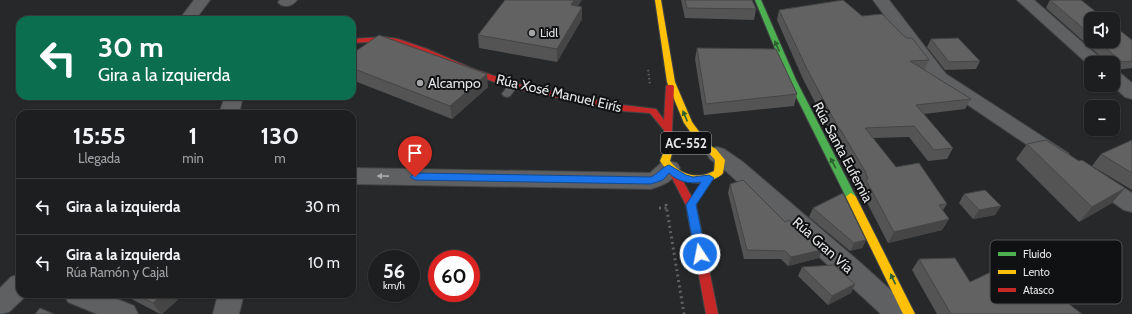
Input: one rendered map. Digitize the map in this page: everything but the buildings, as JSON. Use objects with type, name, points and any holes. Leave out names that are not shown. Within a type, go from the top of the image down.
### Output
[{"type":"street","points":[[190,16],[202,0]]},
{"type":"street","name":"AC-552","points":[[658,0],[670,88],[668,130],[671,164],[693,202],[712,314]]},
{"type":"street","name":"Rúa Santa Eufemia","points":[[758,0],[802,104],[886,263],[909,314]]},
{"type":"street","points":[[881,0],[940,78],[1132,204]]},
{"type":"street","points":[[1025,0],[1089,56]]},
{"type":"street","name":"Rúa Xosé Manuel Eirís","points":[[356,41],[384,39],[408,44],[468,70],[513,85],[617,106],[654,111]]},
{"type":"street","points":[[1120,82],[1132,92]]},
{"type":"street","points":[[668,130],[654,111],[670,88]]},
{"type":"street","name":"AC-552","points":[[670,88],[710,168]]},
{"type":"street","points":[[230,110],[233,100]]},
{"type":"street","name":"AC-552","points":[[671,164],[682,143],[698,144],[710,168]]},
{"type":"street","points":[[356,176],[651,180],[660,178],[671,164]]},
{"type":"street","name":"AC-552","points":[[671,164],[683,178],[693,180],[710,168]]},
{"type":"street","name":"Rúa Gran Vía","points":[[710,168],[747,178],[853,271],[899,314]]},
{"type":"street","points":[[0,304],[16,289]]},
{"type":"street","points":[[87,298],[125,314]]},
{"type":"street","points":[[226,314],[230,298]]},
{"type":"lane","points":[[507,94],[513,85]]},
{"type":"path","points":[[660,208],[674,209]]},
{"type":"traffic: fast","points":[[758,0],[792,80],[851,197]]},
{"type":"traffic: slow","points":[[658,0],[671,82],[688,123],[705,146]]},
{"type":"traffic: slow","points":[[682,143],[704,146],[713,151],[720,160],[718,173],[711,177],[696,180],[689,179],[676,172],[665,161],[668,151],[682,143]]},
{"type":"traffic: slow","points":[[851,197],[909,314]]},
{"type":"traffic: jam","points":[[356,41],[384,39],[395,41],[424,51],[468,70],[522,88],[622,108],[653,111],[668,130]]},
{"type":"traffic: jam","points":[[670,87],[668,130],[670,150]]},
{"type":"traffic: jam","points":[[675,174],[691,205],[712,314]]},
{"type":"place","name":"Lidl","points":[[532,33]]},
{"type":"place","name":"Alcampo","points":[[420,83]]},
{"type":"route","points":[[415,177],[651,180],[660,178],[669,168],[675,174],[683,178],[701,180],[709,178],[691,205],[700,254]]}]
